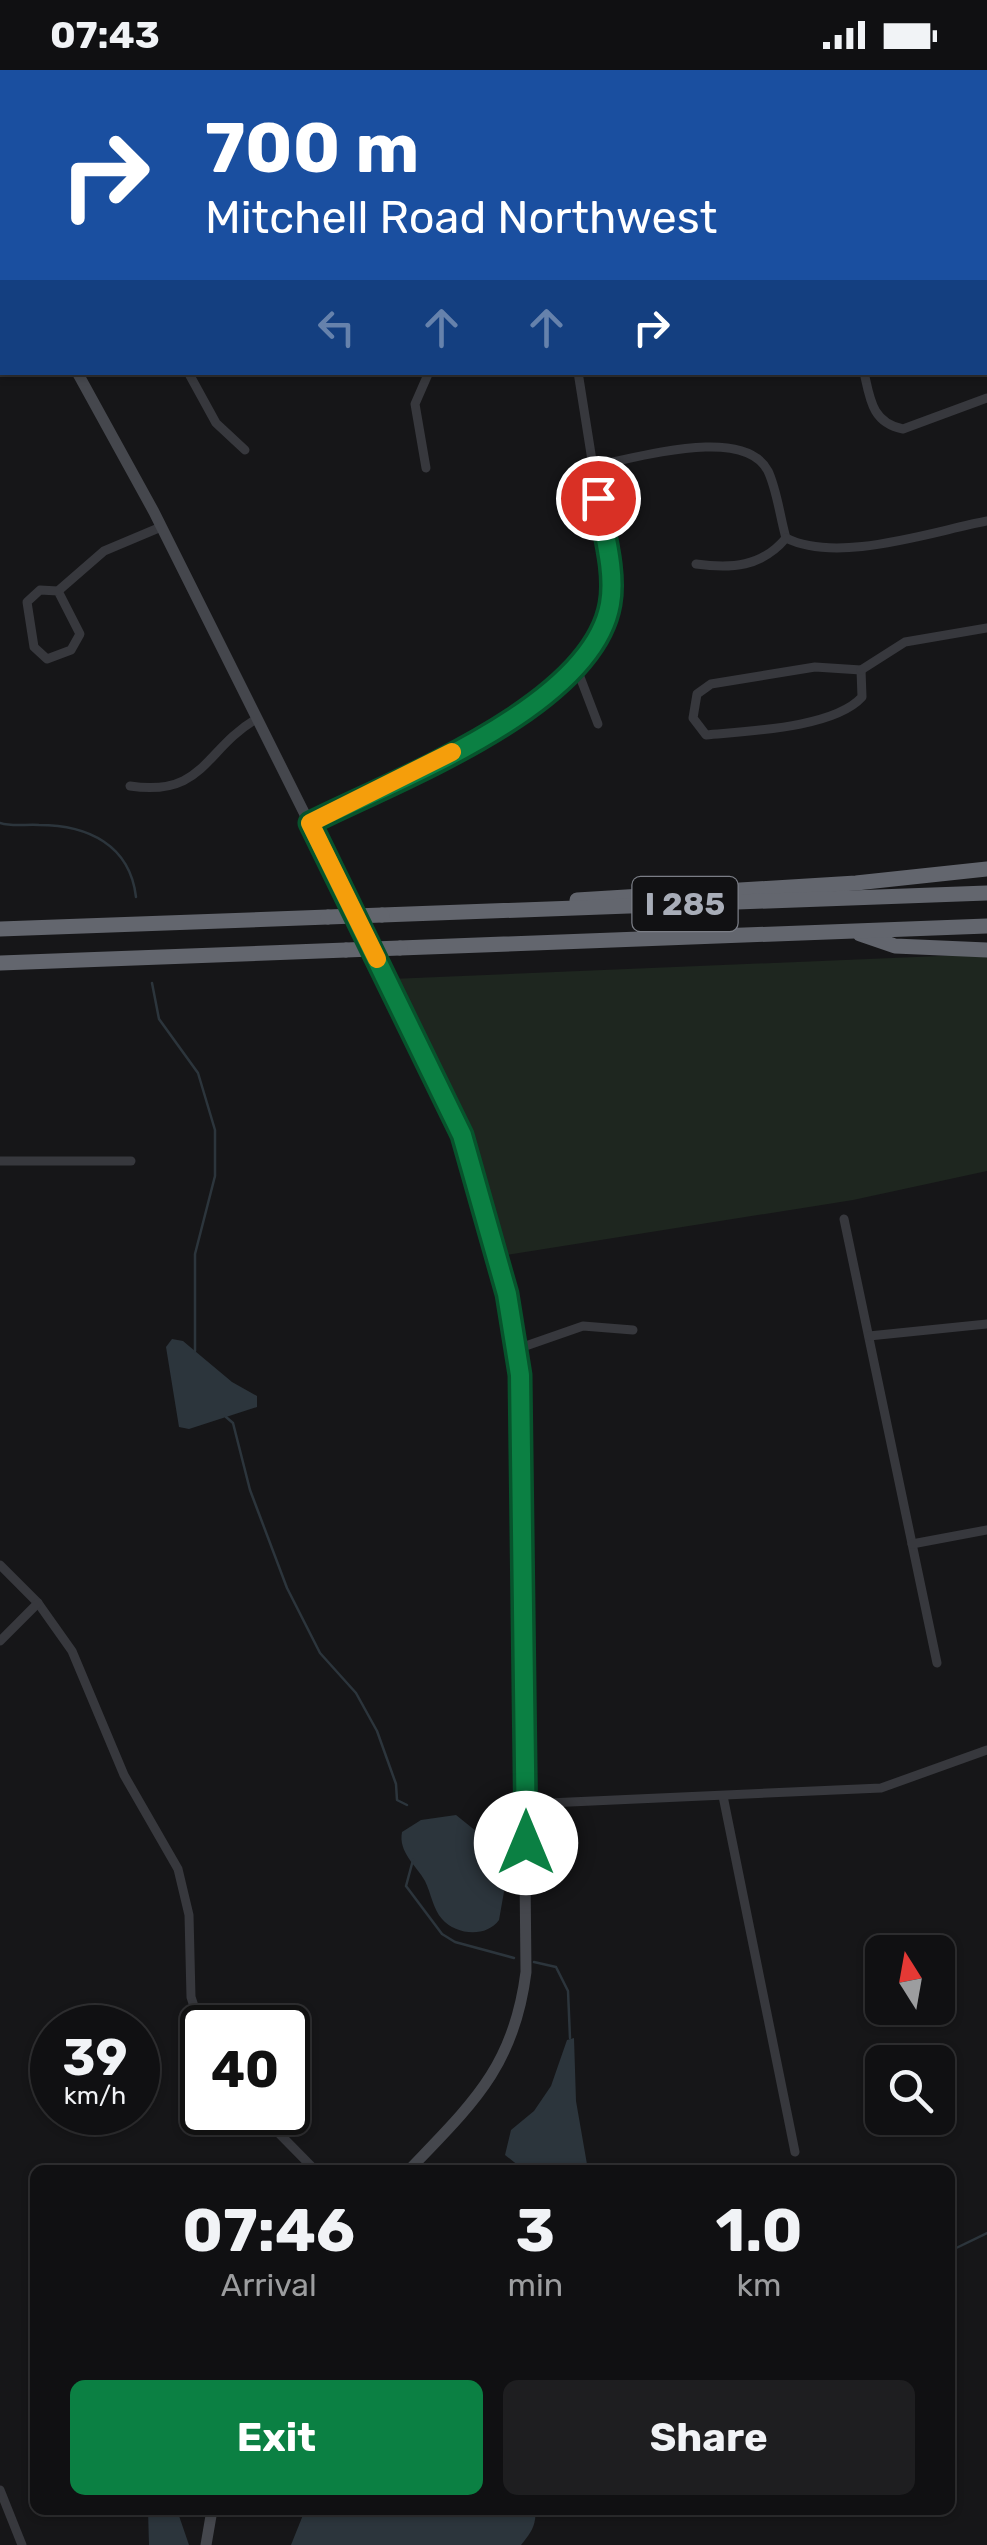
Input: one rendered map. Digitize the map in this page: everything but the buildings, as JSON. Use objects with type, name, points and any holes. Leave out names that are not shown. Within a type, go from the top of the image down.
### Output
[{"type":"highway","points":[[512,910],[612,894],[856,883],[987,869]]},
{"type":"highway","name":"I 285","points":[[0,929],[987,893]]},
{"type":"highway","name":"I 285","points":[[0,963],[987,926]]},
{"type":"highway","points":[[852,931],[895,946],[987,950]]},
{"type":"street","points":[[79,375],[161,527],[462,1135],[494,1243],[517,1348],[526,1972],[513,2038],[498,2068],[413,2165]]},
{"type":"street","points":[[190,375],[216,423],[245,450]]},
{"type":"street","points":[[426,468],[415,404],[428,375]]},
{"type":"street","points":[[310,823],[513,720],[576,670],[607,617],[612,593],[578,375]]},
{"type":"street","points":[[865,375],[871,405],[880,418],[903,429],[987,398]]},
{"type":"street","points":[[592,466],[720,445],[742,448],[768,471],[786,538]]},
{"type":"street","points":[[786,538],[811,548],[838,549],[987,522]]},
{"type":"street","points":[[58,591],[80,634],[71,650],[47,660],[34,647],[28,602],[40,590],[58,591],[104,551],[161,527]]},
{"type":"street","points":[[696,564],[749,564],[770,554],[786,538]]},
{"type":"street","points":[[864,667],[862,697],[836,716],[706,735],[692,718],[697,694],[711,684],[832,666],[864,667],[905,642],[987,628]]},
{"type":"street","points":[[576,670],[598,724]]},
{"type":"street","points":[[130,786],[155,790],[181,784],[201,773],[237,730],[256,719]]},
{"type":"street","points":[[0,1161],[131,1161]]},
{"type":"street","points":[[844,1220],[937,1664]]},
{"type":"street","points":[[869,1336],[987,1324]]},
{"type":"street","points":[[517,1348],[583,1326],[633,1330]]},
{"type":"street","points":[[912,1544],[987,1530]]},
{"type":"street","points":[[0,1565],[38,1603],[72,1651],[124,1775],[178,1869],[189,1916],[194,2005]]},
{"type":"street","points":[[0,1641],[38,1603]]},
{"type":"street","points":[[526,1804],[881,1788],[987,1750]]},
{"type":"street","points":[[724,1796],[795,2152]]},
{"type":"street","points":[[281,2135],[310,2165]]},
{"type":"street","points":[[0,2490],[22,2545]]},
{"type":"street","points":[[206,2545],[211,2515]]},
{"type":"shaded area","points":[[987,954],[987,1171],[853,1200],[500,1256],[467,1120],[391,979]]},
{"type":"shaded area","points":[[172,1339],[183,1341],[232,1382],[257,1396],[257,1407],[189,1429],[179,1427],[166,1347]]},
{"type":"shaded area","points":[[456,1815],[502,1852],[508,1869],[499,1920],[479,1932],[463,1931],[442,1919],[401,1839],[402,1832],[421,1820]]},
{"type":"shaded area","points":[[574,2038],[576,2101],[587,2165],[518,2165],[505,2155],[511,2130],[534,2111],[551,2086],[567,2040]]},
{"type":"shaded area","points":[[148,2515],[179,2515],[189,2545],[149,2545]]},
{"type":"shaded area","points":[[303,2515],[535,2515],[532,2529],[521,2545],[291,2545]]},
{"type":"waterway","points":[[0,823],[57,826],[90,834],[116,851],[132,879],[136,897]]},
{"type":"waterway","points":[[152,983],[159,1019],[198,1073],[215,1130],[215,1176],[195,1254],[195,1351]]},
{"type":"waterway","points":[[226,1417],[233,1423],[250,1490],[287,1588],[320,1653],[356,1693],[377,1731],[396,1784],[397,1800],[407,1805]]},
{"type":"waterway","points":[[413,1860],[406,1886],[442,1934],[455,1942],[514,1958]]},
{"type":"waterway","points":[[534,1962],[556,1967],[568,1991],[570,2038]]},
{"type":"waterway","points":[[955,2249],[987,2233]]},
{"type":"slow traffic","points":[[377,959],[310,823],[452,752]]},
{"type":"route","points":[[526,1843],[520,1375],[507,1294],[481,1191],[449,1103],[310,823],[513,720],[576,670],[607,617],[612,593],[598,498]]}]
